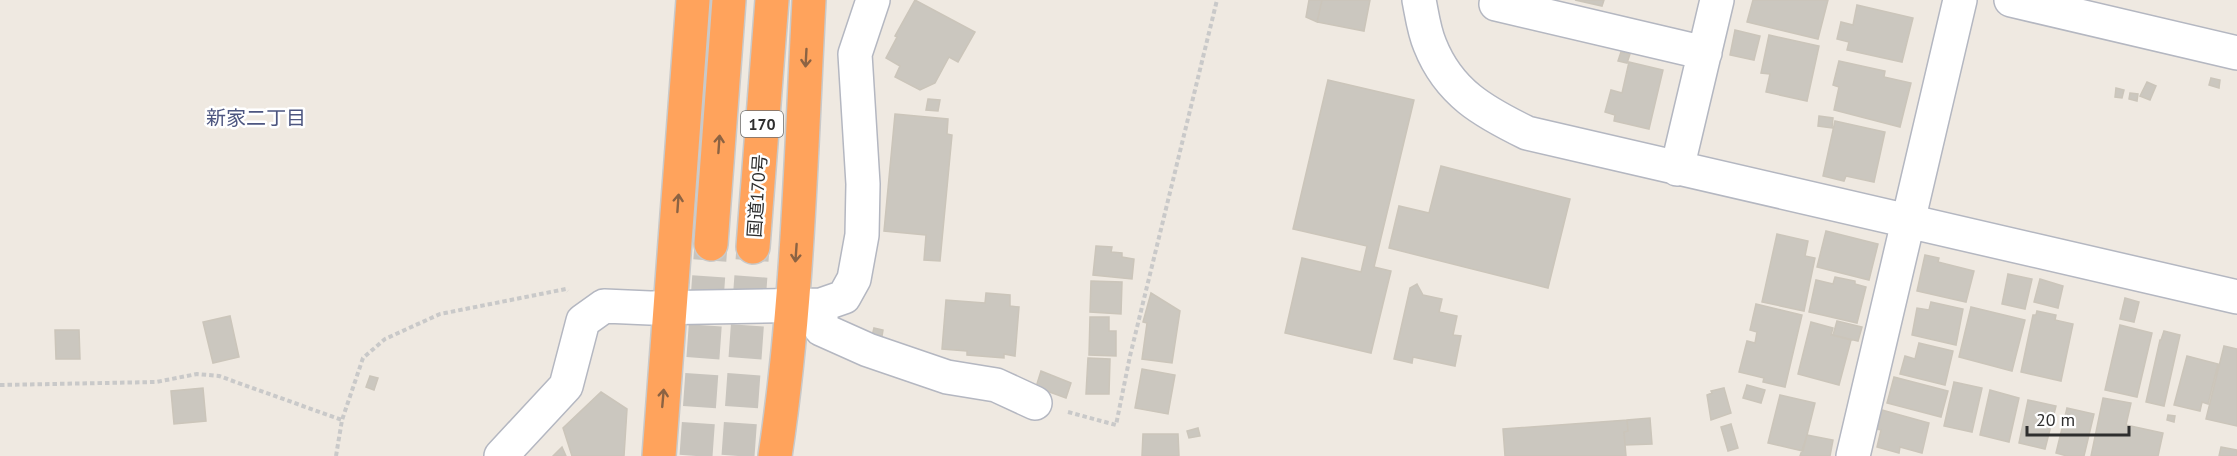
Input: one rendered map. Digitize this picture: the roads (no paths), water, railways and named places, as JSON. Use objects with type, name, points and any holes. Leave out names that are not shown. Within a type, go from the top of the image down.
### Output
[{"type":"highway","points":[[659,456],[693,0]]},
{"type":"highway","name":"170","points":[[711,244],[729,0]]},
{"type":"highway","name":"国道170号","points":[[753,248],[772,0]]},
{"type":"highway","points":[[775,456],[785,390],[806,306],[809,0]]},
{"type":"street","points":[[501,456],[566,386],[583,321],[604,306],[670,308],[806,306],[844,297],[855,279],[862,236],[863,184],[855,54],[873,0]]},
{"type":"street","points":[[1419,0],[1430,45],[1445,72],[1466,98],[1494,117],[1527,133],[2237,297]]},
{"type":"street","points":[[1497,0],[1496,4],[1705,53]]},
{"type":"street","points":[[1677,169],[1717,0]]},
{"type":"street","points":[[1853,456],[1960,0]]},
{"type":"street","points":[[2011,0],[2237,53]]},
{"type":"street","points":[[806,306],[821,329],[868,350],[947,377],[996,384],[1035,403]]},
{"type":"tunnel","points":[[696,456],[711,244]]},
{"type":"tunnel","points":[[738,456],[753,247]]},
{"type":"district","name":"新家二丁目","points":[[256,118]]}]
